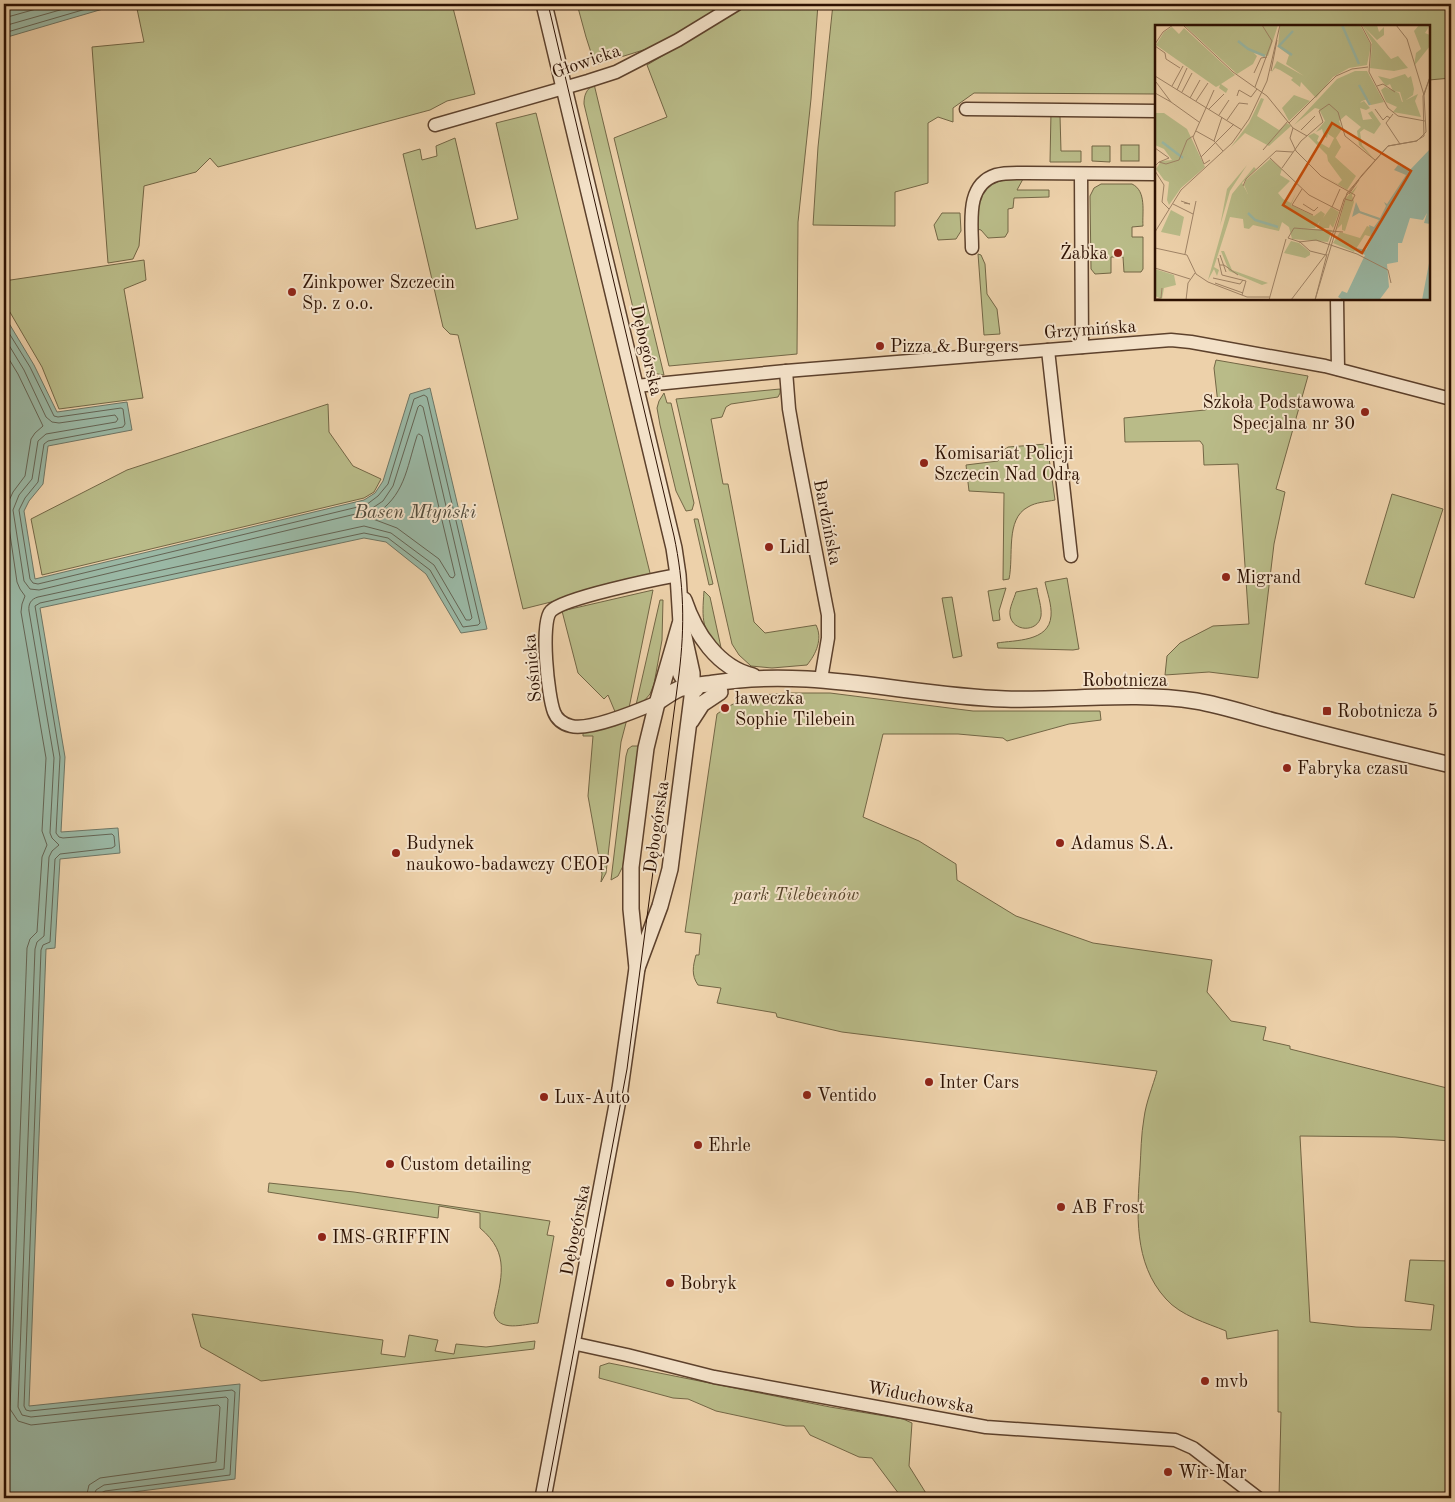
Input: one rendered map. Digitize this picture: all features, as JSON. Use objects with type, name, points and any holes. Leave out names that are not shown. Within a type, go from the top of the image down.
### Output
[{"type":"street","name":"Dębogórska","points":[[543,1498],[620,1089],[637,968],[658,913],[670,869],[688,732],[692,686],[691,664],[681,623],[678,574],[671,535],[544,4]]},
{"type":"street","name":"Głowicka","points":[[435,125],[616,72],[678,40],[737,4]]},
{"type":"street","points":[[966,109],[1155,111]]},
{"type":"street","points":[[972,248],[973,199],[983,182],[995,175],[1006,173],[1155,174]]},
{"type":"street","points":[[1080,174],[1082,347]]},
{"type":"street","points":[[1337,300],[1338,369]]},
{"type":"street","name":"Grzymińska","points":[[636,386],[786,371],[1180,341],[1338,369],[1451,399]]},
{"type":"street","points":[[1048,350],[1070,556]]},
{"type":"street","name":"Bardzińska","points":[[786,371],[794,441],[828,615],[828,638],[821,679]]},
{"type":"street","name":"Robotnicza","points":[[678,574],[683,597],[693,622],[717,656],[735,669],[749,675],[791,679]]},
{"type":"street","name":"Sośnicka","points":[[658,702],[632,713],[588,726],[578,727],[563,723],[554,714],[551,703],[546,657],[546,622],[550,612],[568,602],[678,574]]},
{"type":"street","name":"Dębogórska","points":[[637,968],[631,909],[631,867],[646,748],[681,623]]},
{"type":"street","name":"Dębogórska","points":[[677,638],[676,660],[678,670],[683,680],[692,686]]},
{"type":"street","name":"Robotnicza","points":[[692,686],[740,679],[821,679],[984,698],[1025,699],[1137,696],[1180,698],[1203,702],[1451,765]]},
{"type":"street","name":"Robotnicza","points":[[688,732],[693,716],[710,697],[720,692],[752,683],[791,679]]},
{"type":"street","points":[[658,702],[677,690],[692,686]]},
{"type":"street","name":"Robotnicza","points":[[692,686],[708,693],[720,692]]},
{"type":"street","name":"Widuchowska","points":[[572,1344],[627,1355],[714,1377],[986,1427],[1175,1440],[1193,1448],[1255,1496]]},
{"type":"green space","points":[[136,4],[452,4],[475,94],[447,101],[430,110],[218,167],[210,158],[196,172],[144,186],[139,246],[133,259],[108,263],[92,47],[144,42]]},
{"type":"green space","points":[[577,4],[726,4],[653,47],[595,65]]},
{"type":"green space","points":[[750,4],[818,4],[811,99],[798,222],[797,354],[669,366],[614,138],[667,117],[647,65]]},
{"type":"green space","points":[[833,4],[1451,4],[1451,78],[1430,80],[1430,25],[1155,25],[1155,94],[974,93],[953,108],[953,122],[938,117],[928,123],[928,183],[895,192],[895,226],[813,225],[818,147]]},
{"type":"green space","points":[[594,84],[664,375],[653,372],[646,362],[584,104],[586,93]]},
{"type":"green space","points":[[1051,112],[1060,116],[1061,151],[1081,151],[1081,162],[1050,162]]},
{"type":"green space","points":[[536,113],[651,577],[523,609],[458,335],[450,334],[443,327],[403,154],[420,149],[422,160],[437,156],[436,146],[455,138],[476,229],[518,219],[496,123]]},
{"type":"green space","points":[[1121,145],[1139,145],[1139,161],[1121,161]]},
{"type":"green space","points":[[1092,146],[1110,146],[1110,162],[1092,161]]},
{"type":"green space","points":[[1023,179],[1017,190],[1049,190],[1049,197],[1014,198],[1013,208],[1008,209],[1008,232],[1005,237],[988,238],[981,230],[977,229],[979,197],[988,186],[994,183]]},
{"type":"green space","points":[[1101,184],[1132,184],[1140,192],[1143,203],[1143,226],[1132,227],[1132,237],[1143,237],[1143,269],[1141,272],[1124,272],[1123,257],[1111,257],[1111,273],[1095,274],[1091,269],[1090,196],[1094,188]]},
{"type":"green space","points":[[942,213],[960,213],[961,231],[956,239],[938,240],[934,225]]},
{"type":"green space","points":[[978,254],[981,255],[985,264],[987,294],[997,309],[1000,334],[984,335]]},
{"type":"green space","points":[[144,260],[146,280],[124,289],[143,398],[59,409],[42,367],[4,302],[4,281]]},
{"type":"green space","points":[[1216,360],[1308,376],[1276,489],[1285,492],[1274,544],[1258,678],[1209,672],[1165,675],[1167,656],[1180,643],[1213,626],[1249,624],[1238,464],[1204,465],[1203,445],[1200,441],[1125,442],[1124,418],[1205,410],[1218,404],[1214,368]]},
{"type":"green space","points":[[780,389],[778,397],[731,404],[726,407],[722,417],[711,419],[723,484],[728,484],[754,622],[765,633],[816,625],[818,630],[818,646],[807,665],[772,668],[751,666],[739,655],[732,644],[676,399]]},
{"type":"green space","points":[[664,393],[667,403],[671,403],[694,503],[692,510],[686,511],[676,491],[660,425],[657,408]]},
{"type":"green space","points":[[328,404],[329,432],[353,466],[381,479],[374,492],[364,498],[42,575],[31,519],[127,470]]},
{"type":"green space","points":[[1047,444],[1055,500],[1028,507],[1016,520],[1013,529],[1009,579],[1003,580],[1004,493],[969,491],[966,465],[998,461],[1004,450],[1008,447]]},
{"type":"green space","points":[[1392,494],[1443,509],[1414,598],[1365,584]]},
{"type":"green space","points":[[694,519],[698,519],[713,584],[709,585]]},
{"type":"green space","points":[[1067,578],[1079,649],[998,648],[997,643],[1030,638],[1044,631],[1049,625],[1051,616],[1045,582]]},
{"type":"green space","points":[[1006,588],[999,611],[1000,620],[993,621],[988,591]]},
{"type":"green space","points":[[1037,588],[1041,613],[1039,622],[1030,628],[1015,625],[1010,612],[1016,592]]},
{"type":"green space","points":[[653,590],[629,708],[616,714],[608,695],[604,699],[578,673],[562,611]]},
{"type":"green space","points":[[704,591],[710,597],[722,652],[710,637],[704,624]]},
{"type":"green space","points":[[952,597],[962,656],[953,658],[942,598]]},
{"type":"green space","points":[[660,600],[663,600],[662,640],[654,684],[650,694],[644,701],[636,705]]},
{"type":"green space","name":"park Tilebeinów","points":[[789,693],[830,693],[973,711],[1100,711],[1101,720],[1069,724],[1007,741],[1003,738],[958,734],[883,734],[863,817],[919,841],[956,864],[957,880],[1016,916],[1093,943],[1212,960],[1207,992],[1231,1021],[1266,1027],[1263,1040],[1290,1046],[1290,1049],[1451,1089],[1451,1141],[1395,1137],[1300,1136],[1310,1322],[1356,1327],[1431,1330],[1434,1305],[1405,1301],[1410,1260],[1451,1261],[1451,1498],[1279,1498],[1281,1412],[1278,1412],[1278,1330],[1227,1339],[1226,1331],[1179,1310],[1166,1299],[1155,1285],[1142,1254],[1138,1202],[1143,1124],[1146,1106],[1157,1071],[842,1032],[777,1017],[776,1013],[717,1003],[721,988],[698,985],[694,978],[693,970],[696,955],[699,955],[701,934],[685,932],[717,714],[734,703],[743,700]]},
{"type":"green space","points":[[627,719],[621,742],[606,873],[601,882],[602,874],[588,796],[593,736],[583,736],[583,730]]},
{"type":"green space","points":[[632,746],[639,746],[623,866],[618,876],[611,880],[626,756],[628,749]]},
{"type":"green space","points":[[269,1183],[354,1192],[550,1221],[547,1235],[554,1236],[538,1323],[512,1326],[501,1323],[496,1319],[494,1313],[501,1278],[500,1257],[490,1238],[480,1228],[480,1213],[439,1206],[438,1218],[268,1192]]},
{"type":"green space","points":[[192,1314],[383,1340],[381,1354],[405,1357],[409,1335],[438,1340],[435,1351],[454,1354],[456,1344],[486,1347],[535,1341],[534,1349],[261,1381],[201,1347]]},
{"type":"green space","points":[[609,1363],[830,1407],[903,1419],[912,1423],[909,1466],[929,1498],[902,1498],[872,1458],[859,1457],[810,1435],[804,1426],[786,1426],[716,1411],[688,1399],[673,1398],[599,1378],[600,1366]]},
{"type":"water","points":[[4,4],[120,4],[4,38]]},
{"type":"water","name":"Basen Młyński","points":[[4,315],[34,365],[57,412],[127,402],[132,430],[48,446],[43,484],[29,501],[24,511],[35,579],[364,500],[375,493],[383,481],[410,394],[430,388],[487,629],[461,633],[426,574],[386,542],[364,538],[40,608],[65,757],[61,832],[118,828],[120,853],[60,859],[55,948],[46,949],[29,1406],[240,1384],[235,1479],[86,1498],[4,1498]]},
{"type":"tram line","points":[[546,1498],[627,1069],[679,674],[683,622],[682,588],[674,536],[548,4]]},
{"type":"place","name":"Żabka","points":[[1118,253]]},
{"type":"place","name":"Zinkpower Szczecin Sp. z o.o.","points":[[292,292]]},
{"type":"place","name":"Pizza & Burgers","points":[[880,346]]},
{"type":"place","name":"Szkoła Podstawowa Specjalna nr 30","points":[[1365,412]]},
{"type":"place","name":"Komisariat Policji Szczecin Nad Odrą","points":[[924,463]]},
{"type":"place","name":"Lidl","points":[[769,547]]},
{"type":"place","name":"Migrand","points":[[1226,577]]},
{"type":"place","name":"ławeczka Sophie Tilebein","points":[[725,708]]},
{"type":"place","name":"Robotnicza 5","points":[[1327,711]]},
{"type":"place","name":"Fabryka czasu","points":[[1287,768]]},
{"type":"place","name":"Adamus S.A.","points":[[1060,843]]},
{"type":"place","name":"Budynek naukowo-badawczy CEOP","points":[[396,853]]},
{"type":"place","name":"Inter Cars","points":[[929,1082]]},
{"type":"place","name":"Ventido","points":[[807,1095]]},
{"type":"place","name":"Lux-Auto","points":[[544,1097]]},
{"type":"place","name":"Ehrle","points":[[698,1145]]},
{"type":"place","name":"Custom detailing","points":[[390,1164]]},
{"type":"place","name":"AB Frost","points":[[1061,1207]]},
{"type":"place","name":"IMS-GRIFFIN","points":[[322,1237]]},
{"type":"place","name":"Bobryk","points":[[670,1283]]},
{"type":"place","name":"mvb","points":[[1205,1381]]},
{"type":"place","name":"Wir-Mar","points":[[1168,1472]]}]
